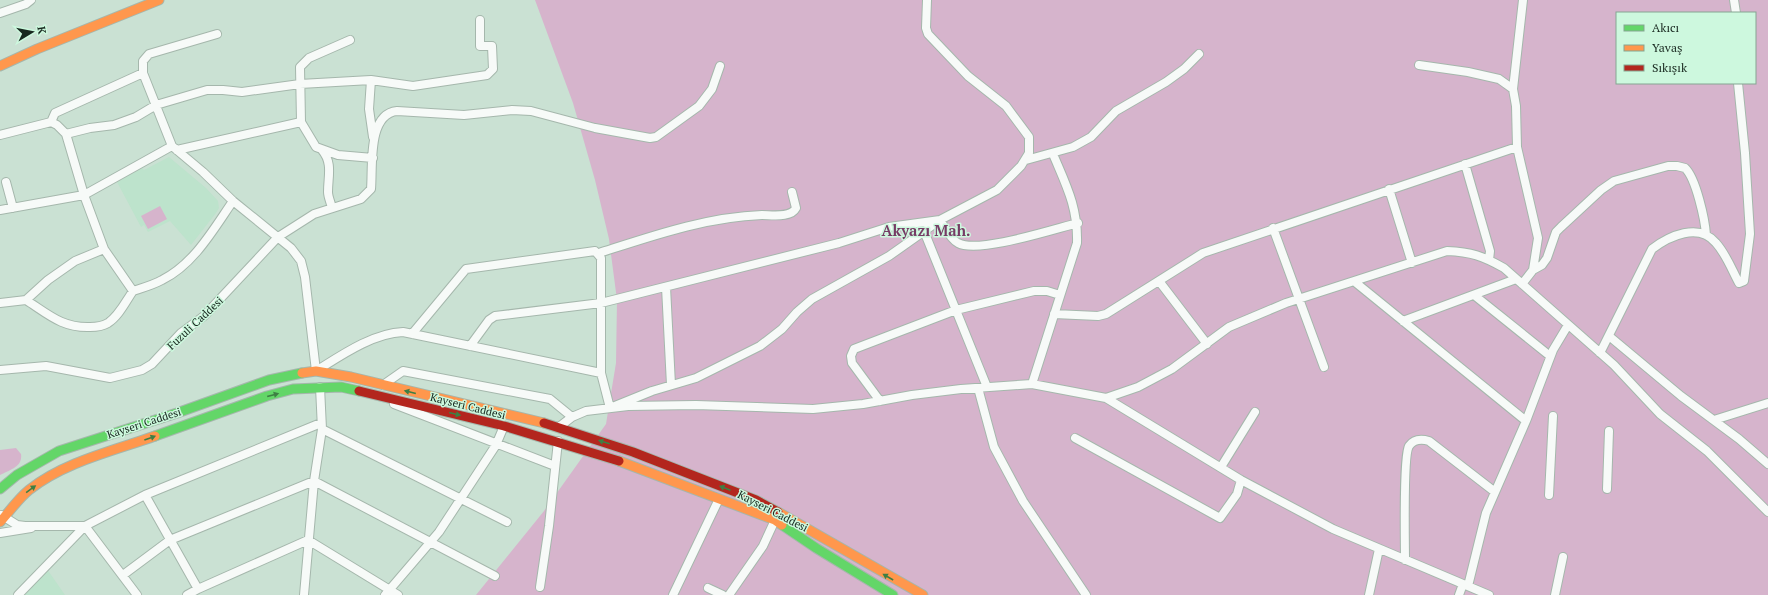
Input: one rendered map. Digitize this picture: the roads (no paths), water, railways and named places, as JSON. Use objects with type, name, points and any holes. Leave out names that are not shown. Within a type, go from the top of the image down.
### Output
[{"type":"main road","points":[[0,66],[37,49],[160,0]]},
{"type":"main road","name":"Kayseri Caddesi","points":[[0,489],[17,475],[44,459],[73,446],[177,413],[269,380],[290,374],[316,372],[384,385],[559,427],[633,452],[756,500],[923,595]]},
{"type":"main road","name":"Kayseri Caddesi","points":[[1,519],[28,491],[50,476],[75,465],[267,396],[294,389],[341,387],[504,426],[558,441],[635,466],[775,520],[816,548],[893,595]]},
{"type":"main road","points":[[0,480],[17,475]]},
{"type":"street","points":[[0,13],[26,4],[31,0]]},
{"type":"street","points":[[610,408],[671,385],[696,378],[760,346],[782,329],[796,312],[812,299],[889,256],[940,220],[997,190],[1026,160],[1029,153],[1029,137],[1006,106],[968,76],[928,34],[926,28],[927,0]]},
{"type":"street","points":[[1523,0],[1513,89],[1516,106],[1517,147],[1538,238],[1533,270]]},
{"type":"street","points":[[1734,0],[1736,12]]},
{"type":"street","points":[[66,134],[90,128],[114,125],[136,117],[156,105],[207,90],[242,92],[300,84],[371,80],[413,86],[489,74],[493,69],[492,46],[480,46],[480,20]]},
{"type":"street","points":[[217,34],[149,54],[142,61],[143,73],[174,148],[203,172],[233,201],[291,248],[302,267],[305,277],[316,372],[353,348],[395,333],[412,334],[601,373]]},
{"type":"street","points":[[350,40],[305,60],[300,67],[301,122],[316,147],[338,155],[373,158],[374,138],[369,109],[371,80]]},
{"type":"street","points":[[1026,160],[1073,148],[1091,137],[1116,111],[1129,102],[1148,94],[1166,82],[1184,69],[1199,54]]},
{"type":"street","points":[[1419,65],[1468,72],[1499,79],[1513,89]]},
{"type":"street","points":[[374,138],[384,116],[392,111],[464,115],[512,110],[531,111],[595,128],[650,138],[656,137],[699,106],[712,89],[720,66]]},
{"type":"street","points":[[51,122],[55,113],[143,73]]},
{"type":"street","points":[[1600,354],[1652,249],[1663,240],[1688,232],[1706,235],[1717,244],[1739,283],[1743,283],[1750,234],[1745,153],[1738,84]]},
{"type":"street","points":[[0,135],[51,122],[57,125],[66,134],[84,195],[104,249],[133,291]]},
{"type":"street","points":[[0,210],[84,195],[174,148],[301,122]]},
{"type":"street","points":[[1054,314],[1098,316],[1106,314],[1203,253],[1273,228],[1517,147]]},
{"type":"street","points":[[321,149],[329,161],[328,194],[332,208]]},
{"type":"street","points":[[1032,384],[1077,243],[1078,223],[1072,201],[1053,154]]},
{"type":"street","name":"Fuzuli Caddesi","points":[[0,370],[46,366],[110,378],[142,370],[152,364],[181,333],[204,316],[278,237],[314,214],[361,199],[367,195],[371,189],[373,158]]},
{"type":"street","points":[[1465,164],[1490,251],[1489,260]]},
{"type":"street","points":[[1403,321],[1474,295],[1519,282],[1533,270],[1542,265],[1547,258],[1556,232],[1601,190],[1614,181],[1652,170],[1677,166],[1688,170],[1699,204],[1706,235]]},
{"type":"street","points":[[6,182],[12,208]]},
{"type":"street","points":[[1389,189],[1412,263]]},
{"type":"street","points":[[412,334],[466,269],[593,251],[599,253],[704,222],[790,213],[796,208],[792,192]]},
{"type":"street","points":[[26,300],[63,324],[79,327],[102,326],[114,318],[133,291],[162,280],[187,263],[211,233],[233,201]]},
{"type":"street","points":[[940,220],[952,239],[958,243],[971,246],[994,244],[1078,223]]},
{"type":"street","points":[[470,346],[489,320],[495,316],[601,303],[832,245],[889,228],[940,220]]},
{"type":"street","points":[[1273,228],[1324,367]]},
{"type":"street","points":[[924,231],[987,387]]},
{"type":"street","points":[[0,303],[26,300],[48,280],[75,261],[104,249]]},
{"type":"street","points":[[1106,398],[1138,387],[1166,373],[1229,327],[1300,299],[1412,263],[1447,252],[1465,252],[1483,256],[1504,268],[1600,354],[1660,414],[1707,451],[1768,512]]},
{"type":"street","points":[[599,253],[602,258],[601,373],[610,408]]},
{"type":"street","points":[[1159,281],[1207,344]]},
{"type":"street","points":[[1355,282],[1526,421]]},
{"type":"street","points":[[666,287],[671,385]]},
{"type":"street","points":[[880,401],[852,363],[851,356],[854,349],[956,310],[1034,291],[1060,295]]},
{"type":"street","points":[[1474,295],[1550,356]]},
{"type":"street","points":[[1459,595],[1466,585],[1486,513],[1526,421],[1550,356],[1568,325]]},
{"type":"street","points":[[1608,336],[1681,396],[1714,420],[1768,464]]},
{"type":"street","points":[[384,385],[403,371],[550,399],[572,417]]},
{"type":"street","points":[[559,427],[572,417],[586,411],[628,406],[696,405],[813,409],[880,401],[912,395],[1032,384],[1106,398],[1222,467],[1241,480],[1333,530],[1489,595]]},
{"type":"street","points":[[304,595],[314,481],[322,426],[320,387]]},
{"type":"street","points":[[978,388],[994,447],[1024,500],[1086,595]]},
{"type":"street","points":[[361,392],[496,445],[555,466]]},
{"type":"street","points":[[1714,420],[1768,403]]},
{"type":"street","points":[[1222,467],[1255,412]]},
{"type":"street","points":[[1548,495],[1553,416]]},
{"type":"street","points":[[18,595],[85,526],[145,495],[322,426],[507,522]]},
{"type":"street","points":[[387,592],[430,543],[462,499],[496,445],[504,426]]},
{"type":"street","points":[[1607,489],[1609,431]]},
{"type":"street","points":[[1075,438],[1220,518],[1236,494],[1241,480]]},
{"type":"street","points":[[1404,560],[1405,475],[1408,449],[1412,443],[1420,440],[1429,441],[1495,492]]},
{"type":"street","points":[[540,587],[549,526],[558,441]]},
{"type":"street","points":[[123,575],[170,540],[314,481]]},
{"type":"street","points":[[314,481],[430,543],[496,576]]},
{"type":"street","points":[[145,495],[198,589]]},
{"type":"street","points":[[673,595],[719,498]]},
{"type":"street","points":[[1,519],[34,527],[85,526]]},
{"type":"street","points":[[730,595],[763,546],[775,520]]},
{"type":"street","points":[[85,526],[137,595]]},
{"type":"street","points":[[0,533],[19,532],[34,527]]},
{"type":"street","points":[[187,595],[308,540]]},
{"type":"street","points":[[308,540],[387,592],[398,595]]},
{"type":"street","points":[[1369,595],[1379,549]]},
{"type":"street","points":[[1555,595],[1564,557]]},
{"type":"street","points":[[708,588],[723,595]]},
{"type":"district","name":"Akyazı Mah.","points":[[926,231]]}]
